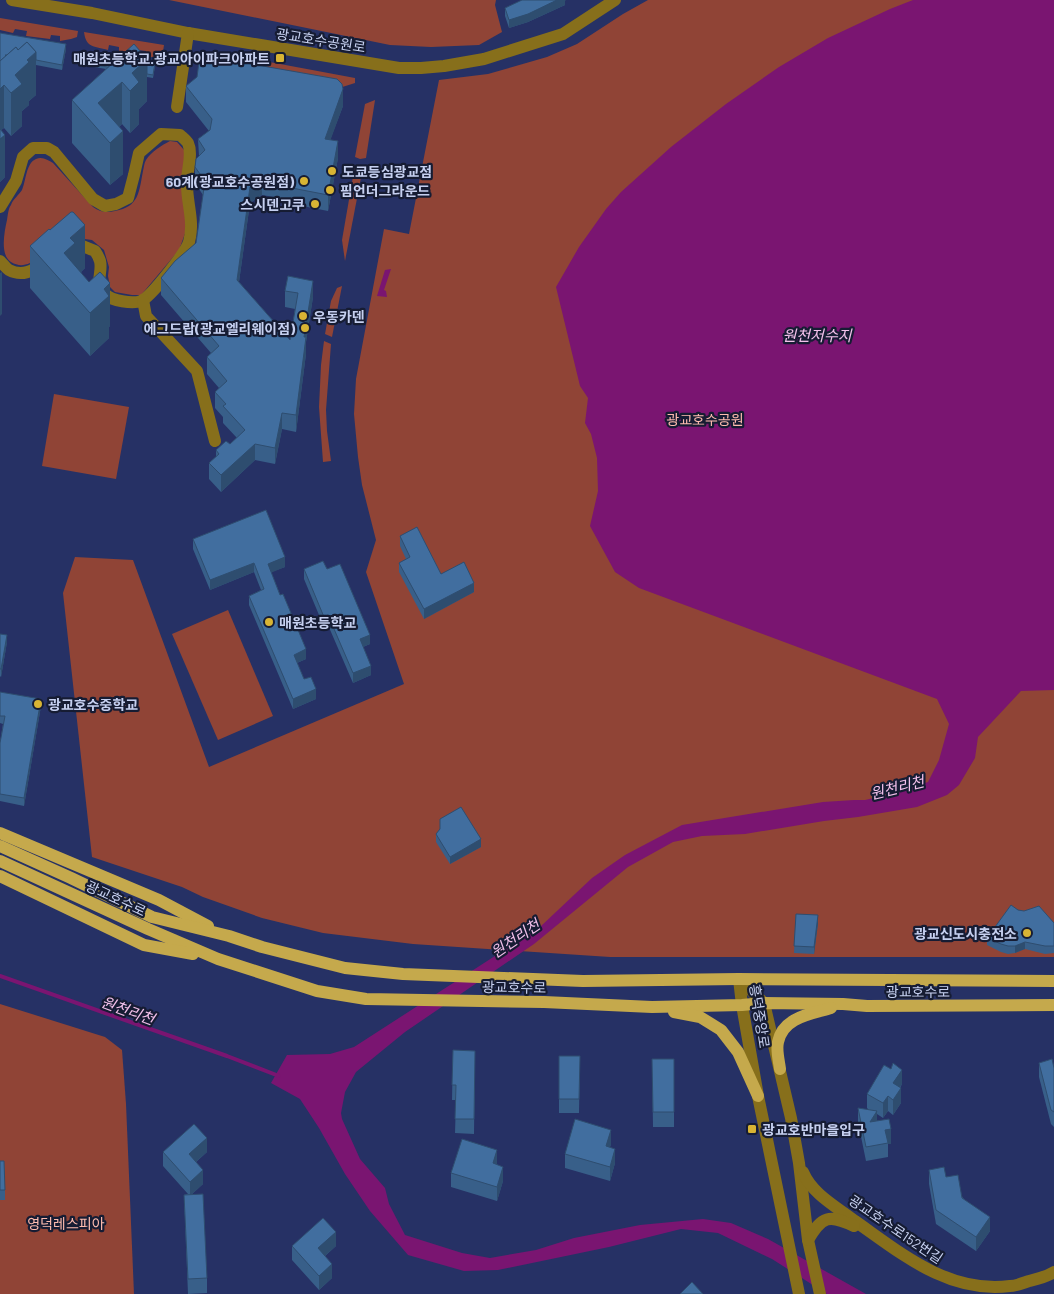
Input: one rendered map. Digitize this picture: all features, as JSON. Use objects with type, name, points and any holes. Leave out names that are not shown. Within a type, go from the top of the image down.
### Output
[{"type":"main road","points":[[0,833],[159,900],[228,936]]},
{"type":"main road","name":"광교호수로","points":[[0,846],[152,917],[344,968],[403,974],[583,981],[739,979],[1054,981]]},
{"type":"main road","name":"광교호수로","points":[[0,862],[218,959],[317,991],[366,999],[544,1002],[652,1008],[742,1006],[764,1003],[868,1006],[1054,1005]]},
{"type":"main road","points":[[0,876],[144,945],[218,959]]},
{"type":"main road","points":[[780,1069],[778,1042],[784,1028],[793,1020],[843,1004]]},
{"type":"main road","points":[[652,1008],[700,1017],[722,1030],[738,1052],[758,1096]]},
{"type":"street","name":"광교호수공원로","points":[[12,0],[92,13],[188,33],[399,68],[444,66],[484,59],[563,34],[615,0]]},
{"type":"street","points":[[177,107],[188,33]]},
{"type":"street","points":[[0,207],[16,181],[23,157],[33,148],[47,148],[54,152],[93,199],[105,206],[116,204],[128,198],[139,153],[161,134],[180,135],[188,143],[190,154],[186,186],[192,228],[188,244],[152,292],[143,300],[132,303],[106,294],[98,281],[100,262],[95,251],[80,245],[66,247],[35,269],[24,274],[9,270],[0,261]]},
{"type":"street","points":[[143,300],[146,316],[196,371],[215,441]]},
{"type":"street","name":"흥덕중앙로","points":[[739,979],[764,1003],[780,1069],[799,1163],[808,1240],[820,1294]]},
{"type":"street","name":"흥덕중앙로","points":[[739,979],[758,1096],[799,1294]]},
{"type":"street","name":"광교호수로152번길","points":[[799,1163],[807,1181],[823,1198],[920,1266],[942,1277],[962,1283],[987,1287],[1011,1286],[1048,1276],[1054,1272]]},
{"type":"street","points":[[808,1240],[820,1223],[826,1219],[833,1218],[882,1240]]},
{"type":"green space","points":[[169,0],[496,0],[495,5],[502,32],[479,45],[431,47],[390,45]]},
{"type":"green space","name":"광교호수공원","points":[[648,0],[1054,0],[1054,957],[610,957],[413,944],[323,933],[262,918],[203,897],[182,887],[92,857],[63,593],[75,557],[133,560],[209,767],[404,684],[366,572],[376,540],[362,485],[354,414],[356,379],[384,229],[409,234],[439,80],[488,74],[547,57],[577,44]]},
{"type":"green space","points":[[0,18],[78,31],[77,37],[60,41],[60,36],[51,35],[50,39],[26,36],[27,31],[15,29],[13,33],[0,30]]},
{"type":"green space","points":[[84,32],[164,45],[163,52],[155,56],[146,57],[146,51],[138,50],[137,56],[119,52],[119,47],[109,45],[108,50],[99,48],[89,44]]},
{"type":"green space","points":[[205,52],[255,60],[254,69],[201,61],[202,55]]},
{"type":"green space","points":[[264,61],[355,78],[355,83],[336,89],[264,72]]},
{"type":"green space","points":[[375,100],[366,158],[360,159],[355,157],[365,104]]},
{"type":"green space","points":[[170,141],[177,142],[185,151],[187,228],[179,250],[141,295],[115,292],[110,287],[109,267],[104,250],[92,240],[77,238],[25,265],[16,264],[8,259],[5,254],[4,243],[9,210],[13,201],[22,190],[28,168],[33,161],[40,158],[53,163],[93,207],[101,211],[112,212],[123,209],[133,202],[139,192],[146,160],[160,147]]},
{"type":"green space","points":[[355,165],[363,167],[345,261],[342,240]]},
{"type":"green space","points":[[342,286],[332,337],[325,334],[331,301],[337,288]]},
{"type":"green space","points":[[324,341],[331,344],[326,410],[331,461],[323,462],[319,407]]},
{"type":"green space","points":[[54,394],[129,407],[116,479],[42,466]]},
{"type":"green space","points":[[228,610],[273,716],[218,740],[172,634]]},
{"type":"green space","name":"영덕레스피아","points":[[0,1004],[105,1037],[122,1050],[134,1294],[0,1294]]},
{"type":"water","name":"원천저수지","points":[[913,0],[1054,0],[1054,690],[1021,691],[978,737],[975,758],[959,785],[947,795],[917,807],[745,834],[702,836],[673,842],[628,867],[534,944],[405,1032],[356,1072],[345,1092],[341,1113],[360,1159],[385,1188],[389,1204],[405,1235],[462,1253],[490,1258],[536,1250],[574,1238],[640,1225],[703,1219],[731,1223],[768,1239],[866,1294],[827,1294],[772,1259],[718,1233],[681,1229],[609,1247],[498,1270],[464,1271],[408,1255],[370,1211],[345,1174],[300,1099],[271,1083],[287,1055],[330,1054],[354,1047],[540,927],[592,878],[625,855],[682,825],[823,802],[865,800],[900,792],[928,782],[939,760],[949,724],[937,699],[639,588],[615,572],[590,526],[598,491],[597,458],[591,434],[585,423],[588,398],[580,386],[556,287],[579,247],[606,209],[621,192],[671,147],[726,104],[779,67],[828,38]]},
{"type":"water","points":[[391,269],[384,290],[387,297],[377,296],[385,270]]},
{"type":"building","points":[[522,0],[557,0],[528,14],[509,20],[505,8]]},
{"type":"building","points":[[0,33],[66,44],[62,65],[36,60],[36,52],[27,42],[18,50],[16,47],[0,61]]},
{"type":"building","points":[[27,42],[36,52],[27,60],[29,62],[15,75],[22,84],[11,93],[4,85],[0,89],[0,61],[16,47],[18,50]]},
{"type":"building","points":[[134,44],[147,59],[132,73],[139,82],[130,91],[122,82],[98,103],[123,131],[110,143],[72,100]]},
{"type":"building","points":[[91,52],[120,57],[108,67],[88,64]]},
{"type":"building","points":[[200,55],[337,79],[342,84],[343,89],[325,139],[338,141],[328,195],[292,188],[293,184],[262,179],[250,187],[237,280],[290,340],[298,293],[285,291],[288,276],[313,281],[304,337],[306,337],[296,415],[282,413],[275,448],[255,444],[221,475],[209,463],[219,454],[216,450],[226,441],[230,444],[245,430],[223,406],[226,404],[215,392],[227,381],[207,357],[219,346],[161,278],[175,261],[196,243],[205,181],[195,167],[196,159],[205,150],[198,139],[210,130],[212,119],[186,86],[197,77]]},
{"type":"building","points":[[147,62],[155,63],[153,75],[147,74]]},
{"type":"building","points":[[0,129],[5,135],[0,139]]},
{"type":"building","points":[[71,212],[85,225],[70,238],[75,243],[64,253],[89,282],[100,272],[110,283],[104,289],[109,296],[90,313],[30,246]]},
{"type":"building","points":[[266,510],[285,557],[268,564],[280,595],[283,594],[306,649],[294,655],[304,679],[311,677],[316,689],[293,699],[249,596],[264,589],[254,563],[210,580],[193,539]]},
{"type":"building","points":[[417,527],[441,574],[464,562],[474,583],[424,609],[399,563],[410,557],[400,536]]},
{"type":"building","points":[[323,561],[327,569],[340,564],[370,635],[360,639],[371,666],[353,673],[328,615],[324,617],[304,569]]},
{"type":"building","points":[[0,634],[7,635],[1,669],[0,669]]},
{"type":"building","points":[[0,692],[41,699],[24,798],[0,794],[0,743],[5,716],[0,716]]},
{"type":"building","points":[[461,807],[481,839],[450,857],[436,834],[440,829],[440,819]]},
{"type":"building","points":[[1011,905],[1018,910],[1024,911],[1039,906],[1054,923],[1054,946],[1025,942],[1015,946],[1008,946],[987,938]]},
{"type":"building","points":[[796,914],[818,915],[814,947],[794,946]]},
{"type":"building","points":[[453,1050],[475,1051],[474,1119],[455,1119],[456,1085],[452,1085]]},
{"type":"building","points":[[559,1056],[580,1056],[579,1099],[559,1099]]},
{"type":"building","points":[[652,1059],[674,1059],[674,1112],[653,1112]]},
{"type":"building","points":[[1052,1059],[1054,1068],[1054,1112],[1051,1110],[1039,1063]]},
{"type":"building","points":[[893,1063],[902,1070],[893,1083],[901,1088],[893,1100],[888,1096],[883,1103],[867,1094],[884,1065],[891,1069]]},
{"type":"building","points":[[858,1108],[877,1111],[870,1122],[889,1119],[891,1129],[885,1130],[888,1143],[866,1147]]},
{"type":"building","points":[[575,1119],[611,1130],[606,1146],[615,1149],[610,1167],[565,1154]]},
{"type":"building","points":[[194,1124],[207,1138],[189,1154],[203,1170],[190,1182],[163,1152]]},
{"type":"building","points":[[462,1139],[497,1150],[493,1163],[503,1167],[497,1187],[451,1173]]},
{"type":"building","points":[[0,1161],[4,1161],[5,1190],[0,1190]]},
{"type":"building","points":[[944,1167],[946,1177],[958,1175],[962,1198],[990,1217],[976,1237],[936,1210],[929,1170]]},
{"type":"building","points":[[203,1194],[207,1278],[188,1279],[184,1195]]},
{"type":"building","points":[[323,1218],[336,1232],[318,1248],[332,1264],[319,1276],[292,1246]]},
{"type":"building","points":[[692,1282],[703,1294],[680,1294]]},
{"type":"waterway","name":"원천리천","points":[[0,976],[279,1076]]},
{"type":"place","name":"매원초등학교.광교아이파크아파트","points":[[280,58]]},
{"type":"place","name":"도쿄등심광교점","points":[[332,171]]},
{"type":"place","name":"60계(광교호수공원점)","points":[[304,181]]},
{"type":"place","name":"핌언더그라운드","points":[[330,190]]},
{"type":"place","name":"스시덴고쿠","points":[[315,204]]},
{"type":"place","name":"우동카덴","points":[[303,316]]},
{"type":"place","name":"에그드랍(광교엘리웨이점)","points":[[305,328]]},
{"type":"place","name":"매원초등학교","points":[[269,622]]},
{"type":"place","name":"광교호수중학교","points":[[38,704]]},
{"type":"place","name":"광교신도시충전소","points":[[1027,933]]},
{"type":"place","name":"광교호반마을입구","points":[[752,1129]]}]
